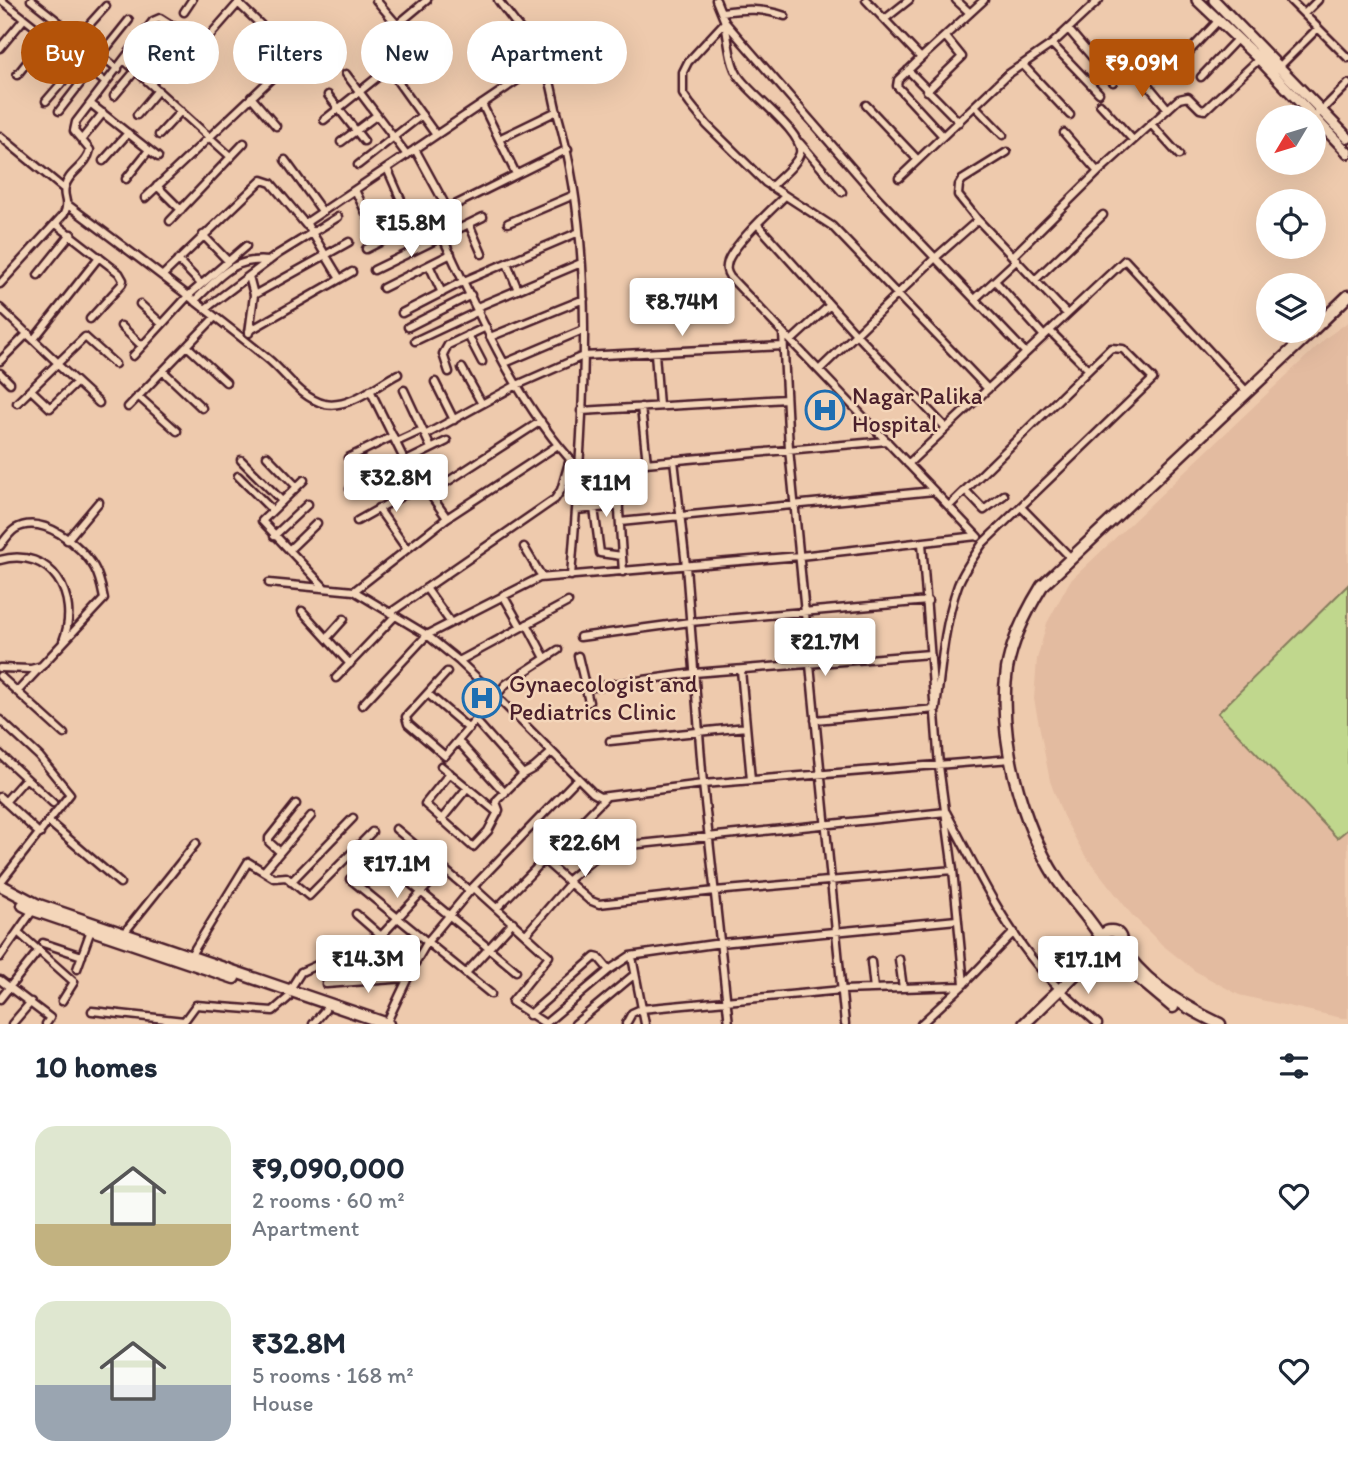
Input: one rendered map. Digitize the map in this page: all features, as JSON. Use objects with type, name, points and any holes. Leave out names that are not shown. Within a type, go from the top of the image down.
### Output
[{"type":"main road","points":[[1197,0],[1259,60],[1276,70]]},
{"type":"main road","points":[[1214,0],[1309,105]]},
{"type":"main road","points":[[1326,120],[1348,138]]},
{"type":"main road","points":[[1326,124],[1348,153]]},
{"type":"main road","points":[[1326,317],[1348,296]]},
{"type":"main road","points":[[1220,1024],[1175,1001],[1114,949],[1103,947],[1104,937],[1057,878],[1035,837],[1011,760],[1004,712],[1007,669],[1017,632],[1042,586],[1299,343]]},
{"type":"main road","points":[[0,884],[28,901],[191,955],[325,1010],[370,1024]]},
{"type":"main road","points":[[0,892],[33,910],[91,930],[387,1024]]},
{"type":"main road","points":[[1087,963],[1114,949],[1119,936],[1104,937]]},
{"type":"main road","points":[[1024,1024],[1087,963],[1104,937]]},
{"type":"main road","points":[[1114,949],[1152,991],[1188,1017],[1204,1024]]},
{"type":"street","points":[[31,0],[58,21]]},
{"type":"street","points":[[184,12],[192,0]]},
{"type":"street","points":[[376,0],[394,21]]},
{"type":"street","points":[[498,0],[513,21]]},
{"type":"street","points":[[716,0],[725,22],[732,61],[739,77],[842,192]]},
{"type":"street","points":[[866,0],[921,58]]},
{"type":"street","points":[[885,19],[909,0]]},
{"type":"street","points":[[956,0],[970,13]]},
{"type":"street","points":[[943,136],[897,86],[898,80],[984,0]]},
{"type":"street","points":[[898,178],[1007,75],[1024,66],[1052,44],[1099,0]]},
{"type":"street","points":[[1290,0],[1348,58]]},
{"type":"street","points":[[1304,14],[1318,0]]},
{"type":"street","points":[[145,198],[291,60],[291,55],[239,1],[219,25]]},
{"type":"street","points":[[401,21],[421,2]]},
{"type":"street","points":[[3,3],[27,21]]},
{"type":"street","points":[[92,21],[106,6]]},
{"type":"street","points":[[722,12],[752,8],[767,9],[785,16]]},
{"type":"street","points":[[0,48],[24,19]]},
{"type":"street","points":[[109,45],[129,20]]},
{"type":"street","points":[[1184,57],[1219,20]]},
{"type":"street","points":[[725,22],[688,62],[683,72],[684,94],[715,133],[771,187],[832,226],[988,389]]},
{"type":"street","points":[[725,22],[865,184],[1026,353]]},
{"type":"street","points":[[1276,70],[1318,28]]},
{"type":"street","points":[[1069,30],[1113,82]]},
{"type":"street","points":[[927,91],[962,57],[945,36]]},
{"type":"street","points":[[1201,77],[1238,38]]},
{"type":"street","points":[[1052,44],[1099,93]]},
{"type":"street","points":[[975,299],[1098,172],[1168,109],[1185,96],[1200,109],[1209,108],[1259,60]]},
{"type":"street","points":[[109,62],[118,69]]},
{"type":"street","points":[[109,80],[123,62]]},
{"type":"street","points":[[1024,66],[1070,115]]},
{"type":"street","points":[[17,75],[21,70]]},
{"type":"street","points":[[908,70],[959,121]]},
{"type":"street","points":[[1137,72],[1168,109]]},
{"type":"street","points":[[347,75],[407,155]]},
{"type":"street","points":[[46,101],[61,84]]},
{"type":"street","points":[[59,111],[80,84]]},
{"type":"street","points":[[64,189],[90,150],[74,131],[74,126],[105,84]]},
{"type":"street","points":[[114,96],[124,84]]},
{"type":"street","points":[[324,120],[369,84]]},
{"type":"street","points":[[399,84],[436,135]]},
{"type":"street","points":[[340,279],[307,222],[512,84]]},
{"type":"street","points":[[551,84],[568,149],[579,232],[584,299],[579,468],[571,576]]},
{"type":"street","points":[[1326,106],[1348,84]]},
{"type":"street","points":[[152,85],[232,157]]},
{"type":"street","points":[[137,115],[158,90]]},
{"type":"street","points":[[328,95],[364,141]]},
{"type":"street","points":[[251,97],[276,126]]},
{"type":"street","points":[[91,103],[158,156]]},
{"type":"street","points":[[482,104],[516,174]]},
{"type":"street","points":[[1100,104],[1133,140]]},
{"type":"street","points":[[866,105],[918,160]]},
{"type":"street","points":[[975,106],[1003,135]]},
{"type":"street","points":[[159,135],[181,111]]},
{"type":"street","points":[[499,139],[556,111]]},
{"type":"street","points":[[82,139],[103,113]]},
{"type":"street","points":[[341,142],[377,115]]},
{"type":"street","points":[[358,165],[422,115]]},
{"type":"street","points":[[1151,124],[1179,155]]},
{"type":"street","points":[[771,187],[797,159],[800,152],[791,132]]},
{"type":"street","points":[[103,161],[128,133]]},
{"type":"street","points":[[1064,133],[1098,172]]},
{"type":"street","points":[[0,136],[64,189],[68,205],[246,341],[306,395],[325,404],[344,403],[398,374]]},
{"type":"street","points":[[170,222],[244,144]]},
{"type":"street","points":[[415,149],[447,208]]},
{"type":"street","points":[[366,249],[568,149]]},
{"type":"street","points":[[126,178],[149,150]]},
{"type":"street","points":[[1007,152],[968,176],[959,185],[958,195],[978,220],[1067,314]]},
{"type":"street","points":[[285,160],[322,211]]},
{"type":"street","points":[[387,168],[412,225]]},
{"type":"street","points":[[162,276],[262,180],[271,183],[310,229]]},
{"type":"street","points":[[157,187],[181,210]]},
{"type":"street","points":[[355,190],[380,242]]},
{"type":"street","points":[[508,223],[574,195]]},
{"type":"street","points":[[785,196],[733,253],[726,271],[983,543]]},
{"type":"street","points":[[0,284],[55,224],[68,205]]},
{"type":"street","points":[[432,215],[517,385],[558,445],[579,468]]},
{"type":"street","points":[[1035,280],[1103,215]]},
{"type":"street","points":[[205,309],[310,229],[338,217]]},
{"type":"street","points":[[374,270],[483,217]]},
{"type":"street","points":[[819,370],[978,220]]},
{"type":"street","points":[[55,224],[119,273],[123,280],[90,319]]},
{"type":"street","points":[[469,224],[482,254]]},
{"type":"street","points":[[758,225],[856,334],[946,428]]},
{"type":"street","points":[[401,313],[464,281],[579,232]]},
{"type":"street","points":[[38,275],[71,234]]},
{"type":"street","points":[[203,235],[228,261]]},
{"type":"street","points":[[254,295],[349,242]]},
{"type":"street","points":[[191,298],[201,284],[246,246]]},
{"type":"street","points":[[383,288],[451,254]]},
{"type":"street","points":[[34,339],[99,257]]},
{"type":"street","points":[[133,356],[162,324],[191,298],[241,262],[253,259],[270,261]]},
{"type":"street","points":[[178,260],[201,284]]},
{"type":"street","points":[[908,464],[1125,260],[1247,393]]},
{"type":"street","points":[[507,263],[518,290]]},
{"type":"street","points":[[415,341],[518,290],[581,263]]},
{"type":"street","points":[[429,265],[442,293]]},
{"type":"street","points":[[250,331],[352,272]]},
{"type":"street","points":[[246,341],[250,331],[254,295],[249,276]]},
{"type":"street","points":[[995,281],[1087,369]]},
{"type":"street","points":[[408,327],[471,295]]},
{"type":"street","points":[[491,337],[584,299]]},
{"type":"street","points":[[140,304],[162,324]]},
{"type":"street","points":[[791,341],[830,305]]},
{"type":"street","points":[[0,308],[99,403]]},
{"type":"street","points":[[128,407],[215,317]]},
{"type":"street","points":[[121,326],[142,346]]},
{"type":"street","points":[[447,326],[454,342]]},
{"type":"street","points":[[449,372],[443,354],[447,345],[486,327]]},
{"type":"street","points":[[505,363],[583,330]]},
{"type":"street","points":[[0,361],[27,333]]},
{"type":"street","points":[[783,333],[789,449],[845,1024]]},
{"type":"street","points":[[468,335],[482,362]]},
{"type":"street","points":[[17,403],[85,337],[115,364]]},
{"type":"street","points":[[187,346],[226,382]]},
{"type":"street","points":[[348,458],[394,439],[424,433],[454,420],[517,385],[583,356],[783,346]]},
{"type":"street","points":[[936,709],[946,632],[958,585],[983,543],[1153,379],[1123,349],[1111,348],[948,506]]},
{"type":"street","points":[[655,353],[659,406]]},
{"type":"street","points":[[462,369],[482,404]]},
{"type":"street","points":[[163,371],[202,408]]},
{"type":"street","points":[[0,373],[10,383]]},
{"type":"street","points":[[436,382],[454,420]]},
{"type":"street","points":[[30,390],[50,408],[76,383]]},
{"type":"street","points":[[370,390],[406,460],[447,518]]},
{"type":"street","points":[[404,390],[431,448]]},
{"type":"street","points":[[138,396],[177,431]]},
{"type":"street","points":[[581,411],[786,399]]},
{"type":"street","points":[[641,407],[647,463]]},
{"type":"street","points":[[447,482],[541,421]]},
{"type":"street","points":[[350,489],[447,441]]},
{"type":"street","points":[[579,468],[887,441]]},
{"type":"street","points":[[354,591],[447,518],[558,445]]},
{"type":"street","points":[[267,456],[297,487]]},
{"type":"street","points":[[337,678],[392,614],[555,499],[561,490],[570,458]]},
{"type":"street","points":[[242,460],[282,501]]},
{"type":"street","points":[[674,460],[729,1024]]},
{"type":"street","points":[[616,465],[623,572]]},
{"type":"street","points":[[238,476],[272,510]]},
{"type":"street","points":[[304,480],[262,521],[324,587]]},
{"type":"street","points":[[357,521],[423,484]]},
{"type":"street","points":[[965,490],[984,510],[1004,495]]},
{"type":"street","points":[[620,522],[934,491]]},
{"type":"street","points":[[67,540],[99,502]]},
{"type":"street","points":[[274,536],[309,504]]},
{"type":"street","points":[[576,510],[619,506]]},
{"type":"street","points":[[1021,507],[1070,558]]},
{"type":"street","points":[[378,508],[406,548]]},
{"type":"street","points":[[594,508],[597,548],[603,555],[622,556]]},
{"type":"street","points":[[289,550],[317,523]]},
{"type":"street","points":[[0,546],[14,530],[24,526],[51,528],[67,540],[94,568],[104,599],[18,691]]},
{"type":"street","points":[[362,705],[427,635],[542,577],[800,556],[977,536]]},
{"type":"street","points":[[922,543],[939,766],[953,870],[963,985]]},
{"type":"street","points":[[524,547],[542,577]]},
{"type":"street","points":[[611,555],[612,573]]},
{"type":"street","points":[[0,560],[10,557],[30,559],[47,567],[62,582],[69,600],[69,616],[61,646]]},
{"type":"street","points":[[269,583],[354,591],[427,635],[459,661],[597,796],[704,784],[1011,760]]},
{"type":"street","points":[[426,588],[451,622]]},
{"type":"street","points":[[503,595],[545,659]]},
{"type":"street","points":[[580,637],[690,622],[928,601]]},
{"type":"street","points":[[459,661],[568,602]]},
{"type":"street","points":[[302,611],[350,664]]},
{"type":"street","points":[[327,638],[344,620]]},
{"type":"street","points":[[447,672],[406,718],[406,721],[445,756],[515,677],[558,650]]},
{"type":"street","points":[[586,688],[694,673],[930,654]]},
{"type":"street","points":[[578,656],[589,702]]},
{"type":"street","points":[[0,668],[31,669],[44,666]]},
{"type":"street","points":[[741,670],[751,780]]},
{"type":"street","points":[[0,676],[64,734]]},
{"type":"street","points":[[428,694],[469,729]]},
{"type":"street","points":[[815,720],[936,709]]},
{"type":"street","points":[[0,720],[39,757],[70,794],[0,884]]},
{"type":"street","points":[[476,721],[523,774]]},
{"type":"street","points":[[610,741],[746,727]]},
{"type":"street","points":[[459,742],[505,793]]},
{"type":"street","points":[[450,774],[425,804],[473,847],[486,834],[498,813],[496,802],[523,774],[552,752]]},
{"type":"street","points":[[0,754],[53,803]]},
{"type":"street","points":[[441,766],[498,813]]},
{"type":"street","points":[[26,778],[3,800],[40,834]]},
{"type":"street","points":[[387,1024],[407,978],[428,941],[472,889],[578,778]]},
{"type":"street","points":[[441,820],[467,788]]},
{"type":"street","points":[[497,908],[606,796]]},
{"type":"street","points":[[280,852],[268,840],[296,804]]},
{"type":"street","points":[[526,934],[569,882],[607,849],[946,812]]},
{"type":"street","points":[[946,812],[982,879],[1030,956],[1060,989],[1098,1024]]},
{"type":"street","points":[[264,872],[312,816]]},
{"type":"street","points":[[291,881],[353,818]]},
{"type":"street","points":[[49,822],[120,883]]},
{"type":"street","points":[[396,829],[443,870],[497,908],[549,956],[512,1000],[528,1015],[546,1024],[627,957],[720,943],[957,920]]},
{"type":"street","points":[[191,955],[248,862],[274,878],[284,877],[291,881],[307,896],[372,832]]},
{"type":"street","points":[[124,933],[196,843]]},
{"type":"street","points":[[374,853],[516,971]]},
{"type":"street","points":[[544,860],[589,900],[599,904],[953,870]]},
{"type":"street","points":[[381,936],[443,870]]},
{"type":"street","points":[[350,879],[491,994]]},
{"type":"street","points":[[0,957],[33,910]]},
{"type":"street","points":[[356,914],[414,965]]},
{"type":"street","points":[[466,973],[513,922]]},
{"type":"street","points":[[77,970],[91,930]]},
{"type":"street","points":[[921,1024],[1014,932]]},
{"type":"street","points":[[19,933],[41,947],[74,982],[62,1001]]},
{"type":"street","points":[[92,1011],[183,1023],[196,1005],[273,1011],[288,994],[301,972],[367,943]]},
{"type":"street","points":[[41,947],[82,956]]},
{"type":"street","points":[[0,999],[41,947]]},
{"type":"street","points":[[528,1015],[594,957],[609,970]]},
{"type":"street","points":[[632,957],[645,1024]]},
{"type":"street","points":[[900,959],[903,988]]},
{"type":"street","points":[[871,962],[874,989]]},
{"type":"street","points":[[575,1024],[635,974]]},
{"type":"street","points":[[326,984],[407,978]]},
{"type":"street","points":[[0,980],[50,1018],[46,1024]]},
{"type":"street","points":[[626,1024],[632,1013],[641,1009],[842,990],[963,985]]},
{"type":"street","points":[[12,1024],[30,1002]]},
{"type":"street","points":[[313,1024],[325,1010]]},
{"type":"shaded area","points":[[1348,322],[1348,1018],[1239,995],[1195,971],[1160,943],[1132,915],[1084,854],[1063,816],[1050,781],[1034,699],[1037,659],[1047,623],[1070,581],[1321,343],[1326,343],[1327,337]]},
{"type":"green space","points":[[1348,585],[1348,829],[1337,838],[1218,713]]},
{"type":"place","name":"Nagar Palika Hospital","points":[[825,410]]},
{"type":"place","name":"Gynaecologist and Pediatrics Clinic","points":[[482,698]]}]
